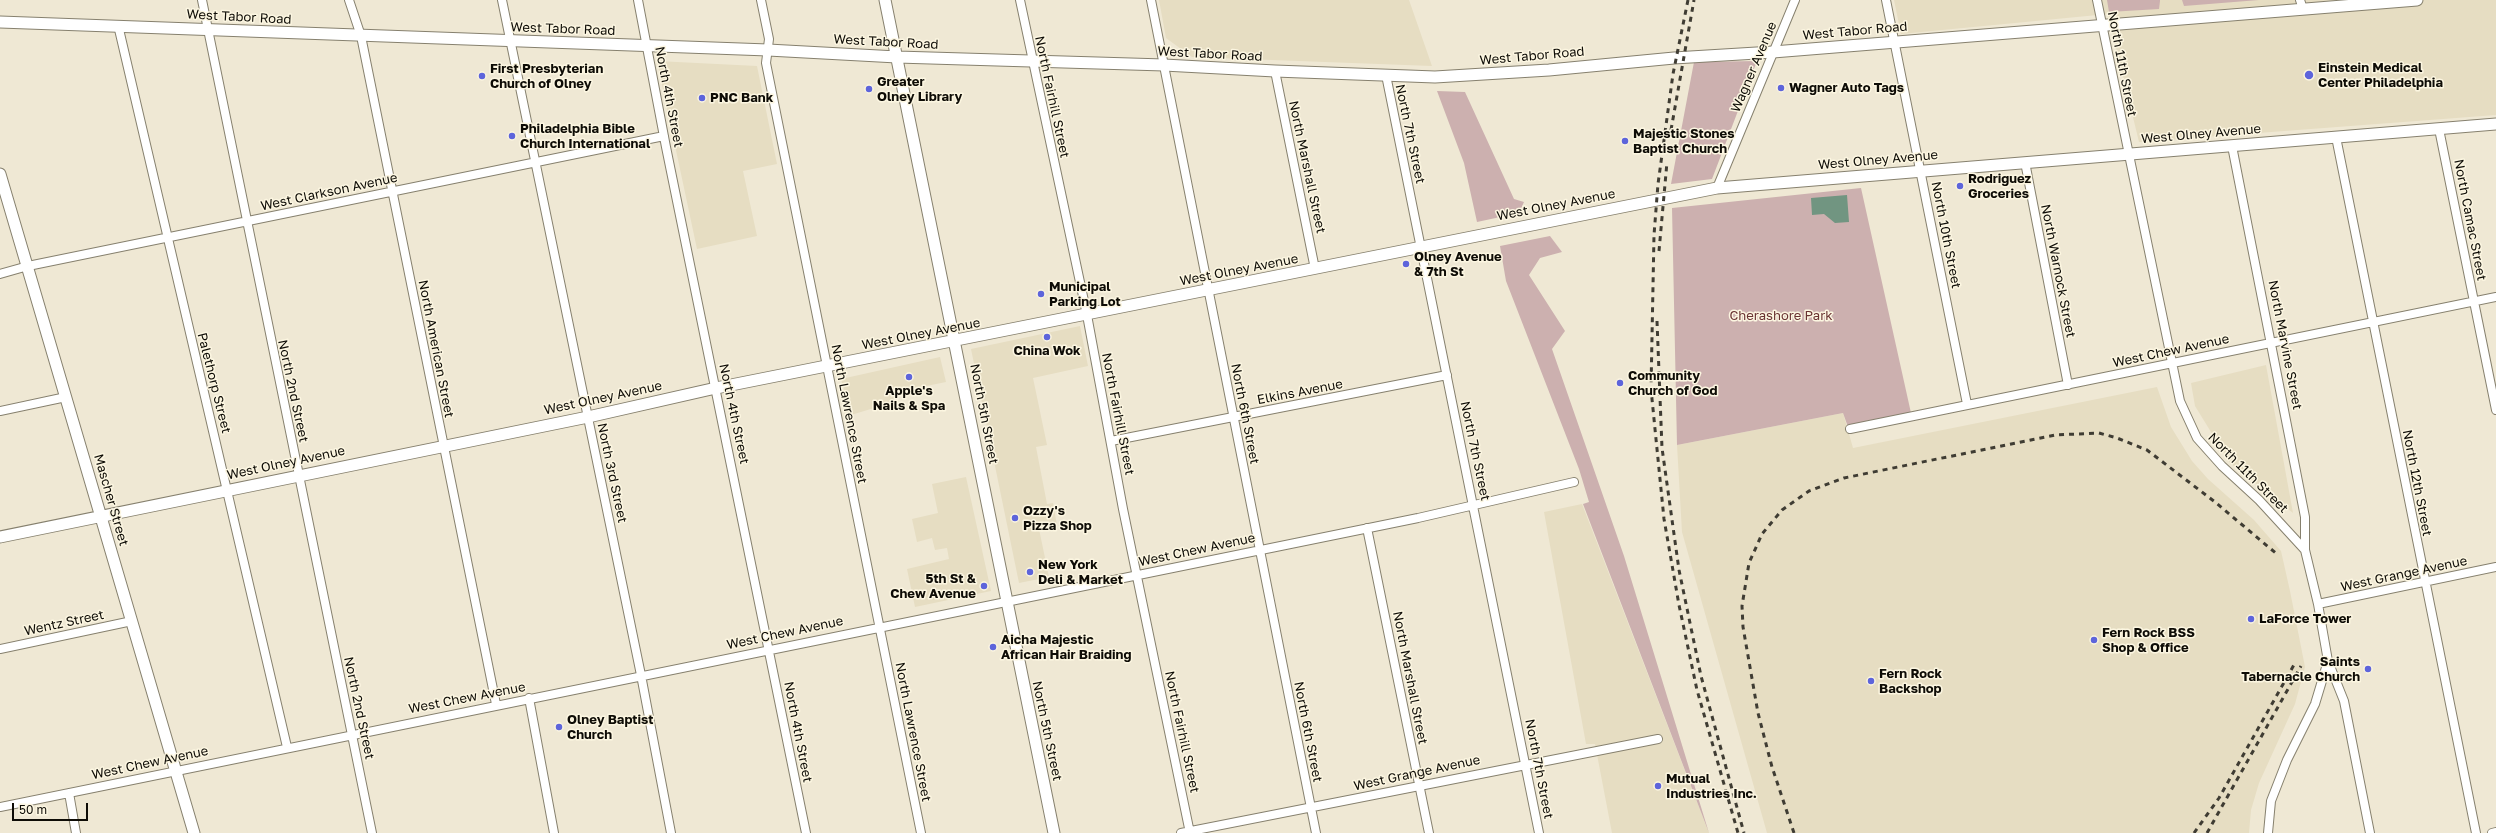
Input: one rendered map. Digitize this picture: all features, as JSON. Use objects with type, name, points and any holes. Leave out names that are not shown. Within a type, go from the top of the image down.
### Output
[{"type":"street","name":"North 2nd Street","points":[[202,0],[372,833]]},
{"type":"street","name":"North American Street","points":[[349,0],[361,36],[496,704]]},
{"type":"street","name":"North 3rd Street","points":[[502,0],[509,40],[641,675],[671,833]]},
{"type":"street","name":"North 4th Street","points":[[638,0],[664,136],[806,833]]},
{"type":"street","name":"North Lawrence Street","points":[[761,0],[769,39],[766,63],[921,833]]},
{"type":"street","name":"North 5th Street","points":[[885,0],[956,342],[1006,601],[1054,833]]},
{"type":"street","name":"North Fairhill Street","points":[[1020,0],[1087,315],[1137,575],[1190,832]]},
{"type":"street","name":"North 6th Street","points":[[1150,0],[1164,64],[1316,833]]},
{"type":"street","name":"Wagner Avenue","points":[[1717,188],[1795,0]]},
{"type":"street","name":"North 10th Street","points":[[1886,0],[1967,404]]},
{"type":"street","name":"North 11th Street","points":[[2097,0],[2171,365],[2180,401],[2197,438],[2222,466],[2259,500],[2305,550],[2318,604],[2328,661],[2315,704],[2287,760],[2271,801],[2268,833]]},
{"type":"street","name":"West Tabor Road","points":[[0,22],[118,25],[361,36],[768,50],[897,57],[1164,64],[1275,71],[1435,77],[1468,76],[1674,58],[1773,52],[2102,25],[2302,4],[2417,0]]},
{"type":"street","name":"Palethorp Street","points":[[118,25],[166,238],[228,490],[287,747]]},
{"type":"street","name":"North Marshall Street","points":[[1275,71],[1316,268]]},
{"type":"street","name":"North 7th Street","points":[[1386,75],[1475,506],[1540,833]]},
{"type":"street","name":"West Olney Avenue","points":[[0,537],[443,445],[588,417],[716,388],[956,342],[1522,226],[1717,188],[1921,170],[2496,124]]},
{"type":"street","name":"North Camac Street","points":[[2439,129],[2496,410]]},
{"type":"street","name":"West Clarkson Avenue","points":[[0,274],[28,266],[534,161],[664,136]]},
{"type":"street","name":"North 12th Street","points":[[2336,137],[2476,833]]},
{"type":"street","name":"North Marvine Street","points":[[2232,146],[2272,342],[2305,516],[2305,550]]},
{"type":"street","name":"North Warnock Street","points":[[2025,162],[2068,385]]},
{"type":"street","name":"Mascher Street","points":[[0,174],[194,833]]},
{"type":"street","name":"West Chew Avenue","points":[[1850,428],[2171,365],[2272,342],[2496,297]]},
{"type":"street","name":"Elkins Avenue","points":[[1111,441],[1447,376]]},
{"type":"street","points":[[0,411],[66,397]]},
{"type":"street","name":"West Chew Avenue","points":[[0,807],[496,704],[1475,506],[1574,482]]},
{"type":"street","name":"North Marshall Street","points":[[1367,528],[1429,833]]},
{"type":"street","name":"West Grange Avenue","points":[[2318,604],[2496,567]]},
{"type":"street","name":"Wentz Street","points":[[0,648],[132,621]]},
{"type":"street","points":[[2328,661],[2344,701],[2370,833]]},
{"type":"street","points":[[529,698],[554,833]]},
{"type":"street","name":"West Grange Avenue","points":[[1181,833],[1311,808],[1526,763],[1658,738]]},
{"type":"street","points":[[69,793],[76,833]]},
{"type":"street","points":[[2492,833],[2496,832]]},
{"type":"shaded area","points":[[1159,0],[1409,0],[1432,66],[1192,57],[1166,38]]},
{"type":"shaded area","name":"Einstein Medical Center Philadelphia","points":[[1894,0],[2496,0],[2496,115],[2139,142],[2108,14],[1901,34]]},
{"type":"shaded area","points":[[657,61],[757,66],[777,164],[743,171],[757,236],[697,249]]},
{"type":"shaded area","points":[[1847,195],[1849,222],[1835,223],[1824,214],[1812,215],[1811,198]]},
{"type":"shaded area","points":[[1080,326],[1088,366],[1033,378],[1047,445],[1036,447],[1047,504],[1053,503],[1057,525],[1039,529],[1049,577],[1019,583],[971,349]]},
{"type":"shaded area","points":[[940,357],[946,382],[897,392],[897,401],[851,415],[841,379]]},
{"type":"shaded area","points":[[2266,365],[2293,513],[2230,463],[2195,406],[2191,383]]},
{"type":"shaded area","points":[[2157,387],[2171,427],[2192,461],[2208,479],[2254,520],[2281,551],[2290,591],[2305,667],[2295,704],[2259,783],[2251,810],[2249,833],[1767,833],[1682,532],[1677,445],[1843,413],[1853,448]]},
{"type":"shaded area","points":[[966,477],[991,591],[915,607],[907,569],[949,559],[947,548],[935,550],[932,538],[917,542],[912,519],[938,513],[932,484]]},
{"type":"shaded area","name":"Mutual Industries Inc.","points":[[1582,504],[1709,833],[1612,833],[1595,744],[1586,744],[1544,512]]},
{"type":"green space","points":[[2107,0],[2160,1],[2159,9],[2109,12]]},
{"type":"green space","points":[[2182,0],[2259,0],[2184,6]]},
{"type":"green space","points":[[1757,61],[1712,179],[1671,184],[1694,62]]},
{"type":"green space","points":[[1437,91],[1465,92],[1514,199],[1524,202],[1519,213],[1477,222],[1464,163]]},
{"type":"green space","name":"Cherashore Park","points":[[1861,188],[1911,413],[1848,427],[1843,413],[1677,445],[1672,208]]},
{"type":"green space","points":[[1550,236],[1562,252],[1540,258],[1529,275],[1565,331],[1552,349],[1624,556],[1709,833],[1583,504],[1589,502],[1579,469],[1506,281],[1500,246]]},
{"type":"railway","points":[[1688,0],[1673,74],[1658,184],[1654,235],[1651,389],[1664,519],[1679,605],[1697,690],[1738,833]]},
{"type":"railway","points":[[1671,130],[1694,0]]},
{"type":"railway","points":[[1659,251],[1667,162]]},
{"type":"railway","points":[[1657,321],[1662,448],[1679,570],[1701,676],[1744,833]]},
{"type":"railway","points":[[1794,833],[1772,767],[1758,713],[1743,627],[1742,606],[1749,563],[1762,534],[1782,510],[1809,491],[1844,478],[2055,435],[2099,433],[2117,438],[2147,450],[2215,502],[2278,555]]},
{"type":"railway","points":[[2194,833],[2219,798],[2295,663]]},
{"type":"railway","points":[[2207,833],[2301,666]]},
{"type":"place","name":"Einstein Medical Center Philadelphia","points":[[2309,75]]},
{"type":"place","name":"First Presbyterian Church of Olney","points":[[482,76]]},
{"type":"place","name":"Wagner Auto Tags","points":[[1781,88]]},
{"type":"place","name":"Greater Olney Library","points":[[869,89]]},
{"type":"place","name":"PNC Bank","points":[[702,98]]},
{"type":"place","name":"Philadelphia Bible Church International","points":[[512,136]]},
{"type":"place","name":"Majestic Stones Baptist Church","points":[[1625,141]]},
{"type":"place","name":"Rodriguez Groceries","points":[[1960,186]]},
{"type":"place","name":"Olney Avenue & 7th St","points":[[1406,264]]},
{"type":"place","name":"Municipal Parking Lot","points":[[1041,294]]},
{"type":"place","name":"China Wok","points":[[1047,337]]},
{"type":"place","name":"Apple's Nails & Spa","points":[[909,377]]},
{"type":"place","name":"Community Church of God","points":[[1620,383]]},
{"type":"place","name":"Ozzy's Pizza Shop","points":[[1015,518]]},
{"type":"place","name":"New York Deli & Market","points":[[1030,572]]},
{"type":"place","name":"5th St & Chew Avenue","points":[[984,586]]},
{"type":"place","name":"LaForce Tower","points":[[2251,619]]},
{"type":"place","name":"Fern Rock BSS Shop & Office","points":[[2094,640]]},
{"type":"place","name":"Aicha Majestic African Hair Braiding","points":[[993,647]]},
{"type":"place","name":"Saints Tabernacle Church","points":[[2368,669]]},
{"type":"place","name":"Fern Rock Backshop","points":[[1871,681]]},
{"type":"place","name":"Olney Baptist Church","points":[[559,727]]},
{"type":"place","name":"Mutual Industries Inc.","points":[[1658,786]]}]
